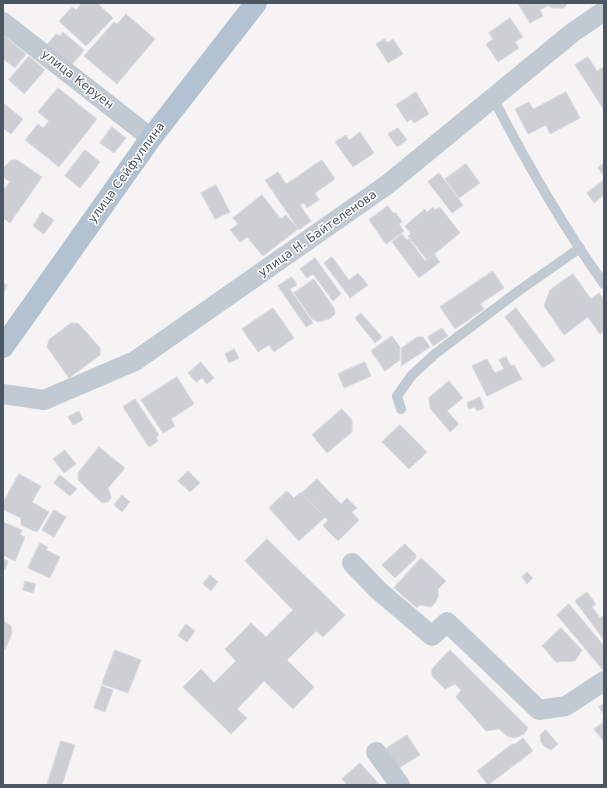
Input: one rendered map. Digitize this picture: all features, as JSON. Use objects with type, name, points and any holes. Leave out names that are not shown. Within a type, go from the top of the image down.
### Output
[{"type":"main road","name":"улица Сейфуллина","points":[[3,347],[151,138],[256,3]]},
{"type":"street","name":"улица Н. Байтеленова","points":[[3,394],[44,400],[134,361],[388,184],[572,33],[604,11]]},
{"type":"street","name":"улица Керуен","points":[[3,22],[151,138]]},
{"type":"street","points":[[352,563],[378,590],[432,636],[447,622],[539,710],[566,706],[604,681]]},
{"type":"street","points":[[376,752],[400,785]]},
{"type":"lane","points":[[493,98],[514,139],[562,222],[604,284]]},
{"type":"lane","points":[[401,409],[397,396],[412,375],[423,364],[474,324],[580,248]]},
{"type":"building","points":[[82,3],[97,3],[113,18],[86,46],[59,21],[72,7],[76,10]]},
{"type":"building","points":[[518,3],[568,3],[564,8],[551,8],[549,5],[540,10],[543,16],[530,23]]},
{"type":"building","points":[[126,14],[155,39],[117,84],[84,56],[114,22],[117,24]]},
{"type":"building","points":[[510,18],[523,37],[515,42],[519,48],[498,62],[486,44],[493,39],[489,33]]},
{"type":"building","points":[[63,32],[84,50],[70,67],[45,47],[56,34],[60,36]]},
{"type":"building","points":[[3,35],[26,54],[15,68],[3,59]]},
{"type":"building","points":[[385,39],[387,43],[393,39],[403,54],[388,63],[376,44]]},
{"type":"building","points":[[29,56],[45,70],[24,94],[9,80]]},
{"type":"building","points":[[588,57],[597,71],[604,67],[604,110],[575,65]]},
{"type":"building","points":[[58,88],[97,119],[59,167],[25,140],[38,124],[43,128],[49,121],[38,112]]},
{"type":"building","points":[[416,92],[429,114],[414,123],[411,119],[407,122],[396,105]]},
{"type":"building","points":[[566,92],[580,118],[550,134],[546,125],[528,134],[515,109],[529,102],[533,109]]},
{"type":"building","points":[[3,103],[23,119],[11,134],[3,128]]},
{"type":"building","points":[[112,127],[126,138],[114,153],[100,143]]},
{"type":"building","points":[[398,128],[407,140],[397,147],[388,134]]},
{"type":"building","points":[[360,132],[374,153],[353,167],[335,142],[346,135],[349,140]]},
{"type":"building","points":[[85,150],[100,162],[80,188],[65,176]]},
{"type":"building","points":[[12,160],[17,160],[42,177],[10,223],[3,218],[3,186],[5,188],[10,182],[3,177],[3,168]]},
{"type":"building","points":[[322,160],[335,179],[315,193],[319,200],[307,208],[304,203],[300,205],[311,221],[299,230],[265,180],[278,172],[286,184]]},
{"type":"building","points":[[604,163],[604,176],[598,168]]},
{"type":"building","points":[[466,164],[480,183],[459,198],[445,179]]},
{"type":"building","points":[[439,173],[463,205],[452,213],[428,182]]},
{"type":"building","points":[[604,180],[604,195],[594,203],[587,193]]},
{"type":"building","points":[[216,185],[230,212],[215,219],[201,193]]},
{"type":"building","points":[[262,195],[281,219],[286,215],[298,229],[263,256],[247,237],[240,242],[230,230],[238,224],[233,218]]},
{"type":"building","points":[[388,206],[393,213],[396,213],[402,222],[399,224],[404,231],[386,244],[369,220]]},
{"type":"building","points":[[433,207],[435,210],[440,207],[460,233],[427,260],[408,236],[411,234],[405,226],[425,209],[427,212]]},
{"type":"building","points":[[42,212],[54,220],[44,234],[33,226]]},
{"type":"building","points":[[402,234],[407,240],[409,239],[425,261],[434,254],[440,262],[419,278],[392,242]]},
{"type":"building","points":[[332,257],[349,280],[358,273],[368,285],[350,298],[324,263]]},
{"type":"building","points":[[315,258],[341,294],[333,301],[313,274],[307,278],[300,269]]},
{"type":"building","points":[[493,271],[504,288],[480,304],[484,309],[455,329],[440,307]]},
{"type":"building","points":[[573,274],[591,299],[599,293],[604,300],[604,331],[600,334],[588,317],[564,335],[544,306],[550,290]]},
{"type":"building","points":[[292,277],[297,285],[290,289],[313,323],[306,327],[278,286]]},
{"type":"building","points":[[314,279],[334,308],[335,314],[329,319],[318,322],[312,319],[294,293]]},
{"type":"building","points":[[3,283],[7,285],[3,295]]},
{"type":"building","points":[[273,308],[294,338],[274,352],[269,345],[258,352],[242,329]]},
{"type":"building","points":[[516,308],[555,360],[543,368],[505,317]]},
{"type":"building","points":[[361,313],[382,337],[375,343],[355,318]]},
{"type":"building","points":[[71,323],[78,323],[100,348],[100,355],[69,378],[47,347],[49,340]]},
{"type":"building","points":[[442,328],[448,336],[433,346],[428,337]]},
{"type":"building","points":[[392,336],[400,347],[400,360],[385,371],[371,351]]},
{"type":"building","points":[[417,337],[423,337],[430,347],[401,366],[402,348]]},
{"type":"building","points":[[234,349],[239,358],[229,363],[225,354]]},
{"type":"building","points":[[506,357],[511,366],[514,365],[522,379],[487,396],[472,366],[487,359],[495,373],[504,369],[499,360]]},
{"type":"building","points":[[201,362],[214,378],[207,384],[202,378],[196,382],[188,373]]},
{"type":"building","points":[[365,362],[371,376],[344,388],[338,374]]},
{"type":"building","points":[[177,377],[194,404],[171,419],[175,426],[163,433],[141,400]]},
{"type":"building","points":[[449,381],[463,398],[447,411],[459,424],[450,432],[430,408],[429,398]]},
{"type":"building","points":[[480,397],[484,408],[477,411],[475,407],[469,409],[467,403]]},
{"type":"building","points":[[135,399],[159,435],[156,437],[158,441],[149,447],[123,407]]},
{"type":"building","points":[[342,409],[352,420],[352,432],[327,453],[312,435]]},
{"type":"building","points":[[79,411],[83,420],[73,425],[68,417]]},
{"type":"building","points":[[400,425],[427,452],[409,469],[382,442]]},
{"type":"building","points":[[99,447],[125,468],[108,488],[111,498],[108,502],[103,503],[78,480],[78,473]]},
{"type":"building","points":[[65,450],[76,464],[64,473],[53,459]]},
{"type":"building","points":[[188,471],[200,483],[190,492],[178,481]]},
{"type":"building","points":[[19,474],[41,486],[32,502],[49,512],[38,531],[34,531],[21,525],[21,518],[4,510],[3,503]]},
{"type":"building","points":[[60,475],[77,489],[70,496],[54,483]]},
{"type":"building","points":[[317,479],[341,504],[347,498],[357,508],[352,512],[359,520],[338,541],[323,526],[328,520],[302,493]]},
{"type":"building","points":[[287,491],[294,498],[301,492],[325,517],[299,541],[269,508]]},
{"type":"building","points":[[122,495],[130,502],[122,512],[114,505]]},
{"type":"building","points":[[54,510],[66,517],[54,537],[42,530]]},
{"type":"building","points":[[3,522],[22,530],[20,535],[25,537],[15,561],[3,555]]},
{"type":"building","points":[[267,539],[345,615],[323,637],[316,631],[287,660],[314,687],[293,709],[264,681],[237,709],[247,718],[231,734],[183,687],[201,669],[214,683],[236,661],[225,649],[251,623],[266,637],[293,610],[245,561]]},
{"type":"building","points":[[40,543],[48,547],[46,550],[60,557],[50,578],[28,568]]},
{"type":"building","points":[[405,544],[416,555],[415,559],[395,578],[382,565]]},
{"type":"building","points":[[421,558],[446,581],[438,589],[438,597],[431,607],[420,605],[417,608],[394,588]]},
{"type":"building","points":[[3,559],[8,561],[5,570],[3,570]]},
{"type":"building","points":[[527,572],[533,578],[527,584],[522,577]]},
{"type":"building","points":[[210,575],[218,582],[211,591],[203,584]]},
{"type":"building","points":[[25,581],[36,584],[33,593],[23,590]]},
{"type":"building","points":[[587,592],[596,604],[592,607],[600,618],[604,615],[604,640],[575,601]]},
{"type":"building","points":[[569,604],[604,646],[603,670],[557,615]]},
{"type":"building","points":[[3,616],[4,621],[11,626],[12,633],[5,650],[3,649]]},
{"type":"building","points":[[186,624],[195,631],[187,642],[178,636]]},
{"type":"building","points":[[561,628],[582,650],[575,661],[556,662],[542,646]]},
{"type":"building","points":[[115,650],[141,660],[128,693],[102,684]]},
{"type":"building","points":[[450,650],[528,728],[524,734],[515,738],[507,736],[499,729],[486,731],[456,697],[461,690],[455,684],[445,689],[432,676],[432,669]]},
{"type":"building","points":[[102,686],[113,690],[105,712],[94,708]]},
{"type":"building","points":[[604,704],[604,715],[599,707]]},
{"type":"building","points":[[604,722],[604,742],[594,729]]},
{"type":"building","points":[[546,730],[558,744],[551,750],[544,746],[541,742],[540,735]]},
{"type":"building","points":[[407,735],[420,755],[396,770],[384,750]]},
{"type":"building","points":[[523,738],[533,751],[488,785],[477,771],[512,744],[515,744]]},
{"type":"building","points":[[61,741],[75,745],[62,785],[47,785]]},
{"type":"building","points":[[360,763],[380,785],[347,785],[342,779]]}]
